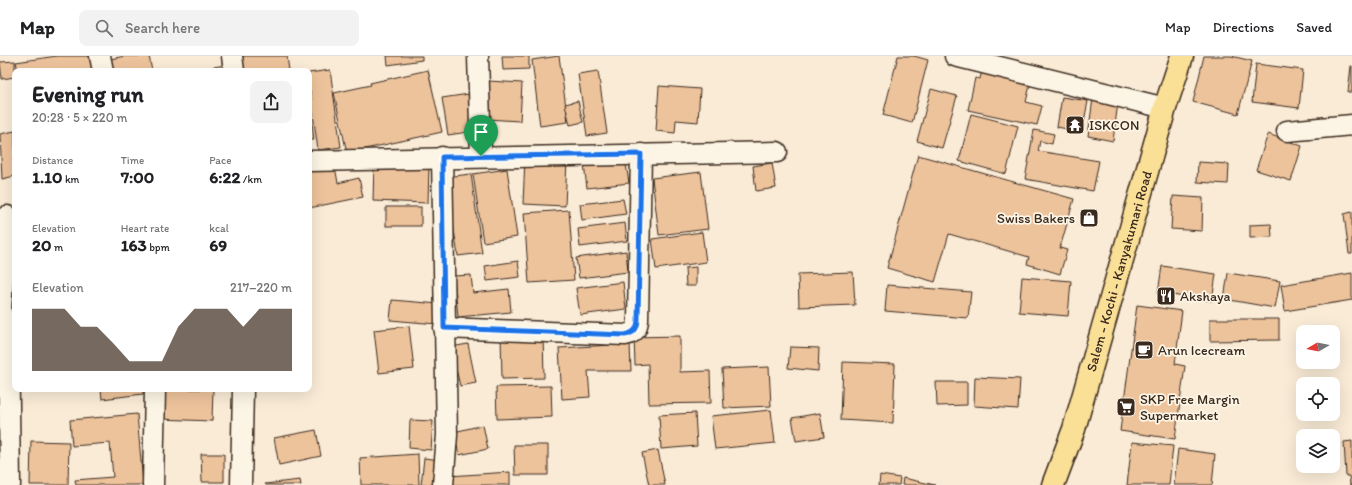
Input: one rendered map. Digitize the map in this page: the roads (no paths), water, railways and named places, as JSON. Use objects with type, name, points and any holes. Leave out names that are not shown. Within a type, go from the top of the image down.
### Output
[{"type":"highway","name":"Salem - Kochi - Kanyakumari Road","points":[[1053,485],[1074,429],[1165,108],[1182,56]]},
{"type":"street","points":[[100,56],[102,68]]},
{"type":"street","points":[[232,56],[234,68]]},
{"type":"street","points":[[478,56],[481,156]]},
{"type":"street","points":[[955,56],[1165,108]]},
{"type":"street","points":[[1287,131],[1352,125]]},
{"type":"street","points":[[312,161],[481,156],[777,152]]},
{"type":"street","points":[[444,328],[625,335],[633,333],[637,328],[638,320],[641,154]]},
{"type":"street","points":[[442,157],[447,435],[443,485]]},
{"type":"street","points":[[7,216],[0,309],[8,330],[10,485]]},
{"type":"street","points":[[153,485],[155,392]]},
{"type":"street","points":[[241,485],[243,392]]},
{"type":"place","name":"ISKCON","points":[[1075,125]]},
{"type":"place","name":"Swiss Bakers","points":[[1089,218]]},
{"type":"place","name":"Akshaya","points":[[1166,296]]},
{"type":"place","name":"Arun Icecream","points":[[1144,350]]},
{"type":"place","name":"SKP Free Margin Supermarket","points":[[1126,407]]}]
